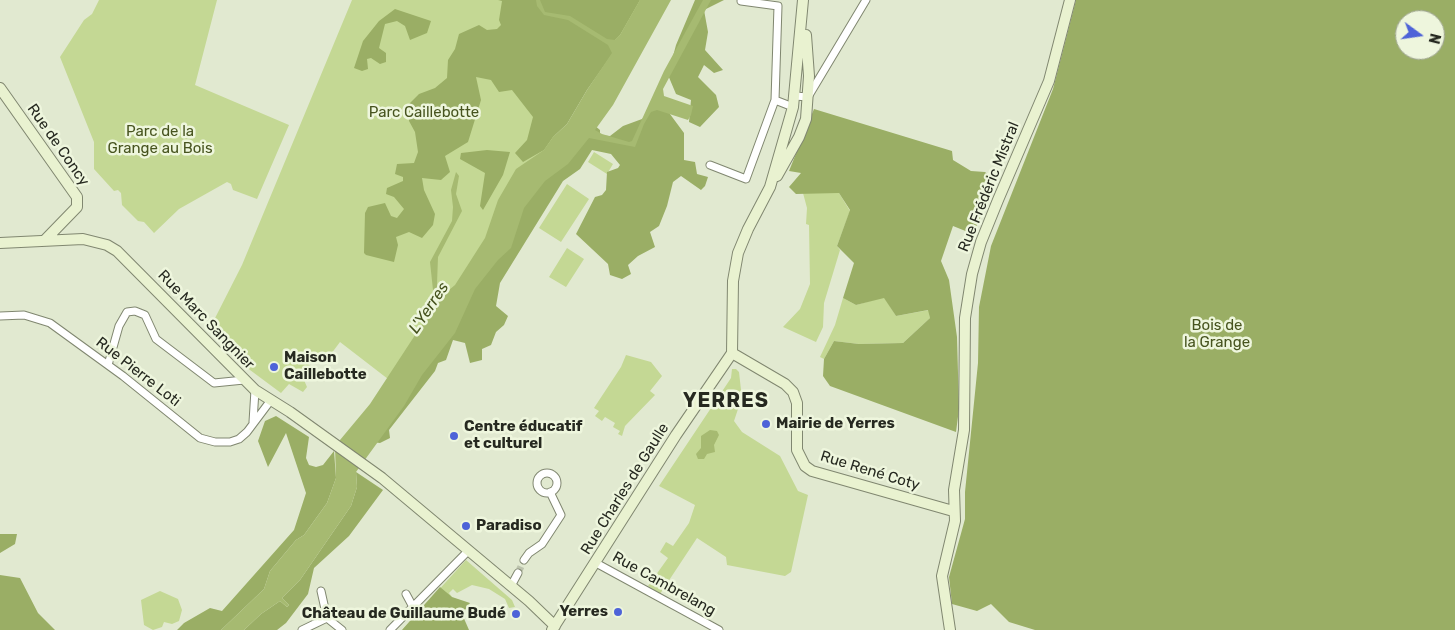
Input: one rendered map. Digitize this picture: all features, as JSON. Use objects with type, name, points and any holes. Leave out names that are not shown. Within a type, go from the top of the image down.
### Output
[{"type":"street","points":[[808,97],[866,0]]},
{"type":"street","name":"Rue Frédéric Mistral","points":[[953,510],[954,490],[964,430],[965,318],[972,274],[981,242],[1049,81],[1070,0]]},
{"type":"street","points":[[710,165],[746,179],[775,100],[778,6],[741,1]]},
{"type":"street","points":[[732,353],[733,281],[738,253],[770,187],[799,137],[807,111],[808,97],[803,1]]},
{"type":"street","points":[[770,187],[795,96],[803,1]]},
{"type":"street","name":"Rue de Concy","points":[[0,88],[78,202],[77,207],[45,240]]},
{"type":"street","points":[[795,96],[808,97]]},
{"type":"street","points":[[775,100],[807,111]]},
{"type":"street","name":"Rue Marc Sangnier","points":[[0,244],[83,239],[107,245],[117,251],[255,390],[366,466],[469,550]]},
{"type":"street","points":[[108,365],[118,326],[127,312],[135,311],[145,315],[156,339],[214,384],[244,380]]},
{"type":"street","name":"Rue Pierre Loti","points":[[0,316],[24,315],[50,323],[108,365],[200,438],[230,442],[247,432],[271,400]]},
{"type":"street","name":"Rue René Coty","points":[[732,353],[785,384],[793,392],[797,403],[797,450],[805,466],[812,471],[953,510]]},
{"type":"street","name":"Rue Charles de Gaulle","points":[[554,628],[676,435],[732,353]]},
{"type":"street","points":[[253,423],[255,390]]},
{"type":"street","points":[[524,560],[529,553],[542,544],[561,515],[550,492]]},
{"type":"street","points":[[950,630],[942,576],[955,521],[953,510]]},
{"type":"street","points":[[390,630],[469,550],[511,586],[554,628]]},
{"type":"street","name":"Rue Cambrelang","points":[[596,563],[719,630]]},
{"type":"street","points":[[511,586],[518,573]]},
{"type":"street","points":[[321,591],[327,618],[342,630]]},
{"type":"street","points":[[406,594],[413,607]]},
{"type":"street","points":[[302,630],[327,618]]},
{"type":"green space","name":"Parc de la Grange au Bois","points":[[99,0],[217,0],[195,85],[289,125],[257,199],[233,190],[231,184],[227,182],[179,209],[154,233],[144,222],[138,221],[122,205],[121,193],[118,190],[114,191],[94,169],[94,142],[60,57],[84,20],[92,14]]},
{"type":"green space","name":"Parc Caillebotte","points":[[352,0],[643,0],[457,285],[388,379],[340,342],[328,358],[323,354],[320,358],[315,355],[308,364],[314,368],[304,380],[307,387],[303,392],[289,384],[281,393],[250,370],[214,334],[212,324],[242,265]]},
{"type":"green space","points":[[498,0],[640,0],[620,35],[615,40],[613,53],[587,90],[567,124],[553,137],[544,150],[523,162],[515,153],[527,140],[533,117],[512,90],[499,92],[491,80],[476,77],[481,100],[468,142],[445,156],[450,172],[441,180],[422,178],[424,190],[435,214],[433,225],[422,238],[409,232],[396,237],[398,245],[394,262],[366,255],[364,253],[365,213],[368,207],[385,203],[391,216],[397,218],[404,209],[394,197],[386,194],[387,188],[403,181],[403,177],[395,174],[397,164],[414,163],[418,152],[415,132],[409,121],[409,104],[419,94],[435,88],[447,78],[448,60],[455,49],[459,34],[479,25],[487,30],[497,29],[501,25],[499,20],[502,1]]},
{"type":"green space","points":[[695,0],[724,0],[704,10],[708,32],[705,50],[723,70],[714,73],[704,65],[698,77],[716,95],[719,107],[700,127],[689,122],[691,100],[676,94],[668,75],[676,45]]},
{"type":"green space","name":"Bois de la Grange","points":[[1076,0],[1455,0],[1455,630],[1035,630],[1009,622],[991,604],[977,611],[952,604],[949,577],[965,519],[965,492],[978,363],[979,307],[991,246],[1053,89]]},
{"type":"green space","points":[[395,9],[431,21],[427,33],[410,40],[405,26],[397,21],[385,24],[379,48],[386,53],[386,62],[380,64],[371,58],[367,59],[368,69],[362,71],[354,68],[363,41],[379,21]]},
{"type":"green space","points":[[664,106],[684,133],[684,160],[695,162],[697,174],[708,177],[705,186],[701,190],[681,176],[673,182],[667,206],[659,226],[650,232],[655,247],[638,256],[628,265],[631,274],[622,279],[610,275],[608,264],[576,234],[595,197],[602,195],[606,190],[607,172],[618,168],[620,165],[611,154],[592,150],[580,169],[563,181],[500,283],[496,306],[508,316],[504,325],[496,332],[491,345],[482,349],[482,360],[470,363],[465,343],[453,340],[446,360],[438,363],[435,371],[389,430],[390,438],[380,443],[372,442],[516,208],[594,125],[600,130],[600,135],[610,136],[623,126],[642,119],[652,110]]},
{"type":"green space","points":[[814,109],[952,151],[953,160],[971,171],[985,172],[996,181],[973,234],[953,226],[941,261],[949,280],[957,337],[959,409],[956,432],[830,386],[823,376],[824,359],[834,341],[859,344],[903,343],[930,318],[928,310],[896,316],[884,298],[856,305],[843,298],[854,263],[837,246],[850,210],[839,193],[796,194],[789,187],[801,173],[789,171]]},
{"type":"green space","points":[[487,150],[510,152],[503,175],[483,210],[480,206],[485,173],[460,159],[461,153]]},
{"type":"green space","points":[[594,152],[613,164],[607,174],[588,162]]},
{"type":"green space","points":[[567,184],[589,199],[561,242],[539,228]]},
{"type":"green space","points":[[803,193],[839,193],[850,211],[837,246],[840,250],[824,303],[823,327],[816,342],[783,327],[800,309],[810,284],[809,225],[806,224],[807,208]]},
{"type":"green space","points":[[567,248],[584,259],[566,287],[549,277]]},
{"type":"green space","points":[[884,297],[896,316],[929,310],[930,318],[903,343],[859,344],[834,341],[824,359],[820,357],[835,325],[843,298],[856,305]]},
{"type":"green space","points":[[626,355],[651,362],[662,376],[650,391],[655,395],[625,426],[622,436],[618,434],[620,431],[613,427],[615,423],[605,417],[602,421],[595,416],[599,411],[594,408],[621,367]]},
{"type":"green space","points":[[732,369],[736,369],[739,372],[741,390],[741,400],[734,421],[742,432],[780,456],[798,491],[808,495],[791,572],[785,576],[727,565],[726,557],[697,538],[660,594],[648,586],[668,558],[660,552],[666,542],[673,546],[689,523],[695,505],[659,486],[731,378]]},
{"type":"green space","points":[[276,416],[309,437],[306,458],[309,465],[316,467],[323,465],[334,451],[336,478],[327,503],[304,535],[296,540],[270,571],[264,589],[221,630],[177,630],[184,623],[210,608],[222,611],[294,530],[306,493],[286,433],[268,467],[258,441],[265,421]]},
{"type":"green space","points":[[356,472],[383,490],[349,536],[314,568],[308,594],[286,623],[277,630],[244,630],[261,614],[280,601],[287,607],[289,605],[282,598],[300,580],[351,506],[357,487]]},
{"type":"green space","points":[[0,534],[17,534],[15,544],[0,553]]},
{"type":"green space","points":[[466,560],[512,600],[515,607],[509,608],[505,599],[489,589],[472,585],[457,593],[453,589],[449,593],[452,597],[402,630]]},
{"type":"green space","points":[[0,575],[20,578],[38,613],[55,630],[0,630]]},
{"type":"green space","points":[[440,587],[452,597],[470,603],[462,614],[469,630],[402,630]]},
{"type":"green space","points":[[160,591],[178,599],[182,610],[179,621],[172,624],[164,622],[162,627],[153,630],[144,625],[141,600]]},
{"type":"shaded area","points":[[536,0],[540,0],[545,12],[570,16],[607,39],[615,40],[620,35],[640,0],[671,0],[613,105],[595,130],[629,142],[632,141],[664,71],[703,0],[711,0],[663,89],[664,96],[693,106],[691,115],[688,120],[657,110],[651,112],[635,147],[589,138],[568,164],[545,181],[524,208],[511,248],[498,260],[475,289],[455,333],[422,375],[404,406],[356,472],[357,487],[351,506],[300,580],[282,598],[289,605],[287,607],[280,601],[261,614],[244,630],[221,630],[264,589],[270,571],[296,540],[304,535],[327,503],[336,478],[335,446],[370,404],[438,300],[433,290],[430,262],[452,221],[451,190],[456,172],[459,176],[456,194],[462,211],[438,257],[437,284],[443,295],[455,285],[485,238],[498,200],[516,169],[544,150],[553,137],[567,124],[612,53],[608,45],[568,20],[544,15],[537,6]]},
{"type":"shaded area","points":[[710,430],[717,431],[719,435],[714,445],[715,452],[707,454],[704,459],[698,459],[696,454],[701,448],[701,436]]},
{"type":"tunnel","points":[[518,573],[524,560]]},
{"type":"place","name":"Maison Caillebotte","points":[[274,367]]},
{"type":"place","name":"Mairie de Yerres","points":[[766,424]]},
{"type":"place","name":"Centre éducatif et culturel","points":[[454,436]]},
{"type":"place","name":"Paradiso","points":[[466,526]]},
{"type":"place","name":"Yerres","points":[[618,612]]},
{"type":"place","name":"Château de Guillaume Budé","points":[[516,614]]},
{"type":"district","name":"YERRES","points":[[726,401]]},
{"type":"water label","name":"L'Yerres","points":[[429,308]]}]
